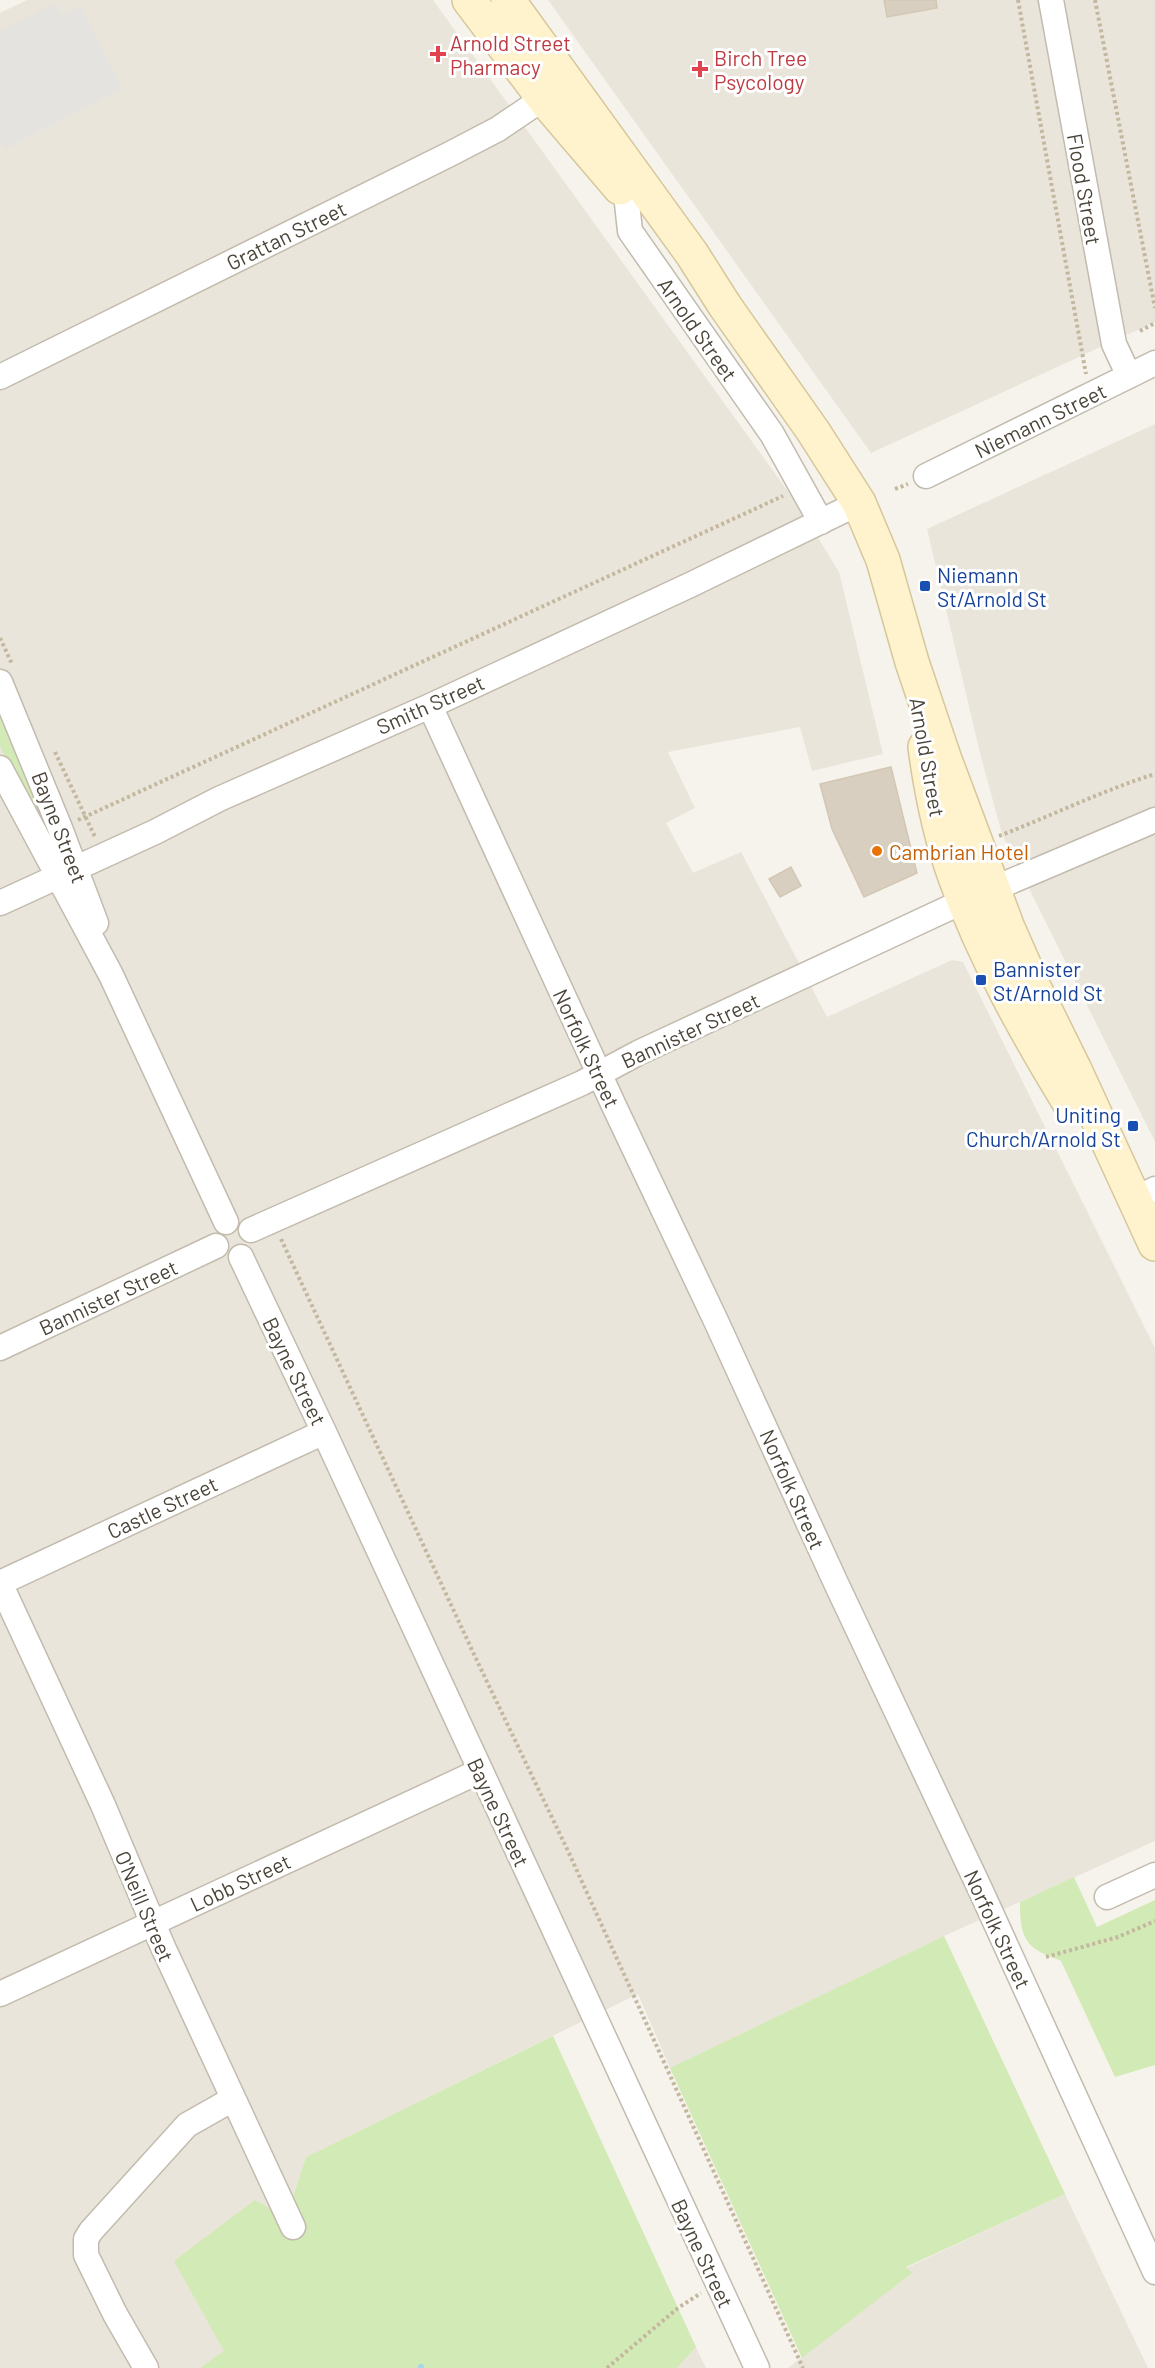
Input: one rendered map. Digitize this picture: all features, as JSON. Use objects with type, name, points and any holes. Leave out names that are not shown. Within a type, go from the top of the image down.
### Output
[{"type":"main road","name":"Arnold Street","points":[[469,0],[555,91],[692,254],[725,306],[813,431],[859,503],[883,560],[912,662],[963,810],[978,895],[1034,987],[1094,1111],[1144,1194],[1155,1244]]},
{"type":"main road","name":"Arnold Street","points":[[507,0],[555,91],[626,194],[725,306]]},
{"type":"street","name":"Flood Street","points":[[1050,0],[1114,344],[1129,376]]},
{"type":"street","name":"Grattan Street","points":[[0,377],[450,154],[498,129],[555,91]]},
{"type":"street","name":"Arnold Street","points":[[626,194],[630,231],[772,434],[820,522]]},
{"type":"street","name":"Niemann Street","points":[[926,476],[1155,363]]},
{"type":"street","name":"Smith Street","points":[[0,903],[156,832],[219,799],[430,706],[859,503]]},
{"type":"street","name":"Bayne Street","points":[[0,682],[29,748],[67,872]]},
{"type":"street","name":"Norfolk Street","points":[[430,706],[599,1074],[986,1902],[1155,2272]]},
{"type":"street","name":"Bayne Street","points":[[0,768],[92,909],[111,975],[226,1222]]},
{"type":"street","name":"Bannister Street","points":[[251,1230],[599,1074],[638,1053],[978,895],[1155,820]]},
{"type":"street","points":[[240,1221],[251,1230],[253,1244],[241,1257],[226,1256],[216,1246],[217,1230],[226,1222],[240,1221]]},
{"type":"street","name":"Bannister Street","points":[[0,1348],[216,1246]]},
{"type":"street","name":"Bayne Street","points":[[241,1257],[757,2368]]},
{"type":"street","name":"Castle Street","points":[[0,1583],[324,1432]]},
{"type":"street","name":"O'Neill Street","points":[[0,1583],[103,1804],[152,1923],[293,2227]]},
{"type":"street","name":"Lobb Street","points":[[0,1994],[480,1771]]},
{"type":"street","points":[[1107,1897],[1155,1875]]},
{"type":"street","points":[[146,2368],[115,2314],[86,2255],[86,2239],[91,2230],[187,2125],[233,2099]]},
{"type":"path","points":[[1018,0],[1089,396]]},
{"type":"path","points":[[1095,0],[1155,308]]},
{"type":"path","points":[[1140,331],[1155,323]]},
{"type":"path","points":[[1083,358],[1090,355]]},
{"type":"path","points":[[76,820],[792,492]]},
{"type":"path","points":[[990,841],[1112,788],[1155,774]]},
{"type":"path","points":[[279,1234],[568,1851],[804,2368]]},
{"type":"path","points":[[1046,1957],[1118,1937],[1155,1921]]},
{"type":"path","points":[[606,2368],[678,2308],[718,2284]]},
{"type":"shaded area","points":[[27,0],[433,0],[800,508],[839,572],[883,754],[812,771],[800,727],[668,752],[695,808],[666,823],[693,873],[741,852],[827,1017],[952,960],[963,962],[1155,1348],[1155,1841],[944,1936],[670,2068],[638,1994],[306,2157],[292,2200],[225,2351],[200,2368],[0,2368],[0,13]]},
{"type":"shaded area","points":[[548,0],[1155,0],[1155,322],[871,453]]},
{"type":"shaded area","points":[[56,3],[62,15],[80,6],[123,89],[4,149],[0,140],[0,31]]},
{"type":"shaded area","points":[[1155,424],[1155,1142],[1002,834],[980,753],[927,529]]},
{"type":"shaded area","points":[[1065,2194],[1148,2368],[788,2368],[911,2273],[906,2268]]},
{"type":"shaded area","points":[[696,2347],[706,2368],[677,2368]]},
{"type":"green space","points":[[0,705],[46,814],[36,819],[0,746]]},
{"type":"green space","points":[[1074,1877],[1097,1927],[1155,1900],[1155,2065],[1115,2077],[1061,1961],[1034,1948],[1023,1933],[1020,1902]]},
{"type":"green space","points":[[944,1936],[1065,2194],[906,2267],[912,2273],[802,2358],[670,2068]]},
{"type":"green space","points":[[553,2036],[696,2347],[677,2368],[200,2368],[224,2351],[174,2261],[255,2200],[273,2210],[292,2200],[306,2157]]},
{"type":"building","points":[[884,0],[936,0],[937,8],[887,17]]},
{"type":"building","name":"Cambrian Hotel","points":[[891,767],[917,873],[864,897],[832,829],[820,784]]},
{"type":"building","points":[[791,867],[801,886],[780,897],[769,879]]},
{"type":"place","name":"Arnold Street Pharmacy","points":[[438,54]]},
{"type":"place","name":"Birch Tree Psycology","points":[[700,69]]},
{"type":"place","name":"Niemann St/Arnold St","points":[[925,586]]},
{"type":"place","name":"Cambrian Hotel","points":[[877,851]]},
{"type":"place","name":"Bannister St/Arnold St","points":[[981,980]]},
{"type":"place","name":"Uniting Church/Arnold St","points":[[1133,1126]]}]
